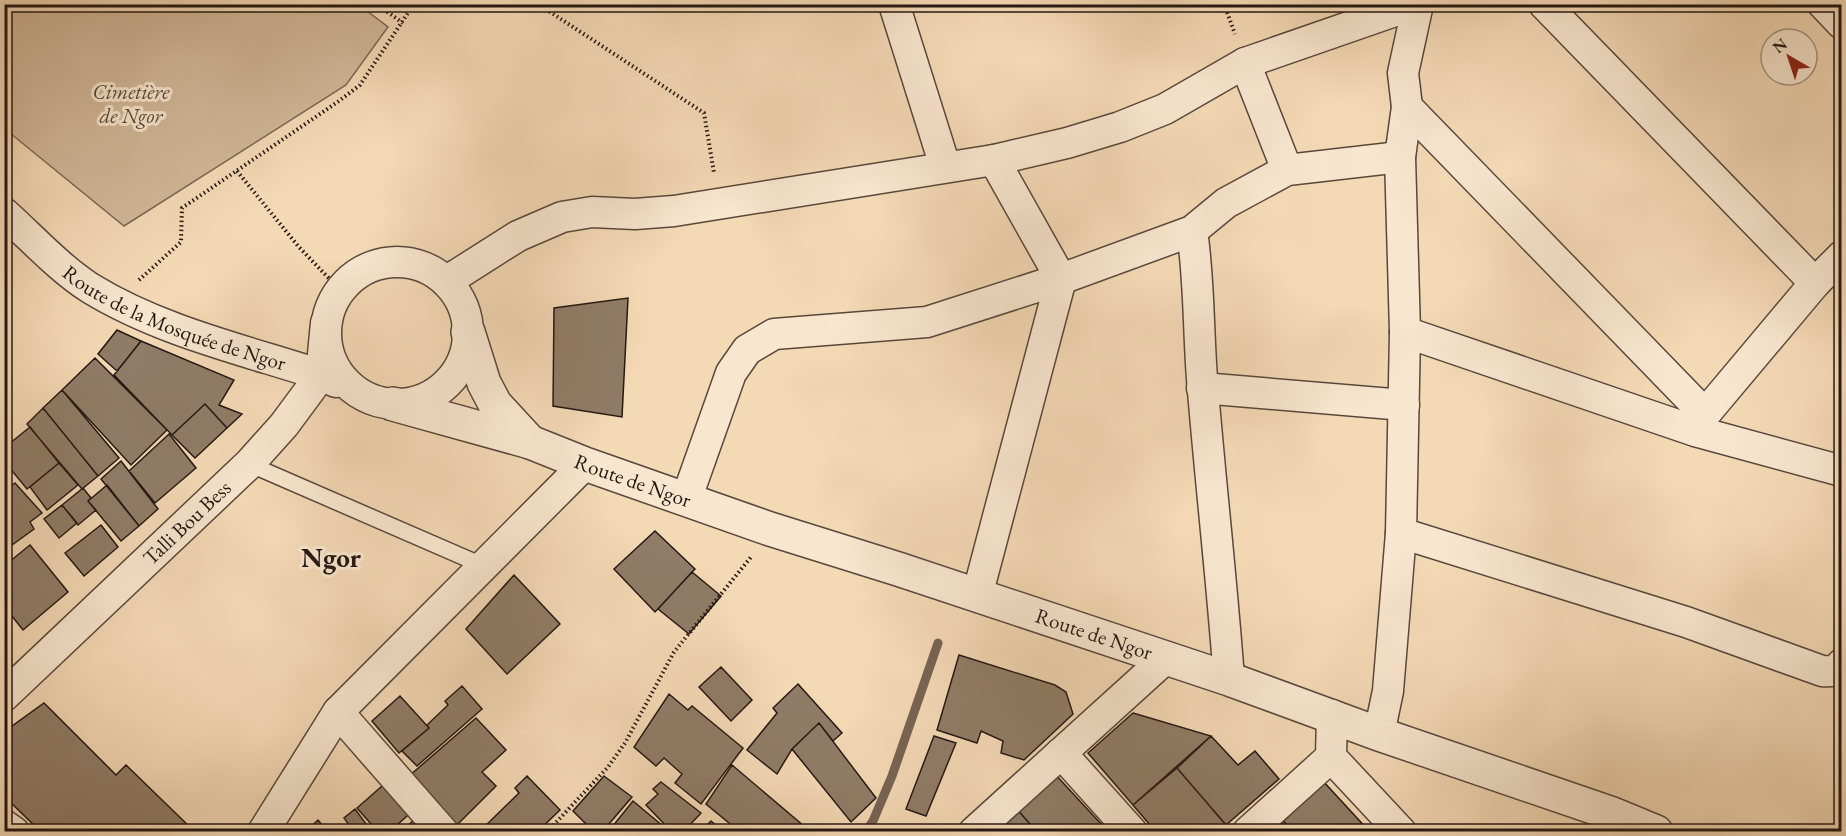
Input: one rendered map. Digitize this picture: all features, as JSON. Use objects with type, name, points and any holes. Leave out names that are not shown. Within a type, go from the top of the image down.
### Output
[{"type":"street","points":[[894,4],[945,166]]},
{"type":"street","points":[[447,281],[518,236],[562,217],[592,212],[635,214],[674,212],[945,166],[994,160],[1067,143],[1120,126],[1165,108],[1245,63],[1416,4],[1403,73],[1407,107],[1400,157],[1405,332],[1401,533],[1388,691],[1379,734]]},
{"type":"street","points":[[1544,4],[1815,283]]},
{"type":"street","points":[[1823,4],[1842,24]]},
{"type":"street","points":[[1245,63],[1287,170]]},
{"type":"street","points":[[1407,107],[1700,423]]},
{"type":"street","points":[[686,500],[731,373],[747,350],[774,334],[927,322],[1061,279],[1192,231],[1226,203],[1287,170],[1400,157]]},
{"type":"street","points":[[977,596],[1061,279],[994,160]]},
{"type":"street","name":"Route de la Mosquée de Ngor","points":[[4,213],[66,270],[90,288],[115,301],[171,326],[321,375],[378,400]]},
{"type":"street","points":[[1192,231],[1197,264],[1202,388],[1220,558],[1229,678]]},
{"type":"street","points":[[1700,423],[1815,283],[1842,256]]},
{"type":"street","points":[[321,375],[326,323],[331,305],[340,290],[358,273],[380,264],[404,261],[427,268],[447,281],[463,305],[468,332],[484,383],[495,404],[530,442]]},
{"type":"street","points":[[326,323],[328,352],[341,378],[378,400],[416,402],[437,392],[454,376],[465,356],[468,332]]},
{"type":"street","points":[[1405,332],[1700,423],[1842,471]]},
{"type":"street","name":"Talli Bou Bess","points":[[4,696],[249,464],[288,420],[321,375]]},
{"type":"street","points":[[1202,388],[1404,405]]},
{"type":"street","name":"Route de Ngor","points":[[378,400],[530,442],[585,464],[770,529],[1229,678],[1379,734],[1656,831]]},
{"type":"street","points":[[263,831],[338,712],[585,464]]},
{"type":"street","points":[[1401,533],[1686,622],[1822,671],[1831,672],[1842,664]]},
{"type":"street","points":[[974,831],[1166,658]]},
{"type":"street","points":[[338,712],[443,831]]},
{"type":"street","points":[[1332,715],[1331,757],[1401,831]]},
{"type":"street","points":[[1061,753],[1132,831]]},
{"type":"street","points":[[1248,831],[1331,757]]},
{"type":"street","points":[[4,825],[14,831]]},
{"type":"lane","points":[[249,464],[484,566]]},
{"type":"path","points":[[376,4],[402,23]]},
{"type":"path","points":[[115,301],[181,242],[182,208],[360,85],[414,4]]},
{"type":"path","points":[[538,4],[704,113],[719,204]]},
{"type":"path","points":[[237,171],[298,246],[340,290]]},
{"type":"path","points":[[546,831],[608,767],[625,742],[674,652],[741,571],[770,529]]},
{"type":"path","points":[[857,831],[863,825]]},
{"type":"green space","name":"Cimetière de Ngor","points":[[4,5],[359,5],[388,27],[346,85],[124,226],[5,129]]},
{"type":"building","points":[[628,298],[622,417],[553,406],[554,308]]},
{"type":"building","points":[[117,330],[141,341],[117,371],[98,354]]},
{"type":"building","points":[[141,341],[234,380],[219,405],[242,414],[227,428],[205,404],[172,435],[114,375]]},
{"type":"building","points":[[95,358],[167,430],[131,465],[62,390]]},
{"type":"building","points":[[62,390],[119,458],[98,476],[43,408]]},
{"type":"building","points":[[205,404],[227,428],[195,458],[172,435]]},
{"type":"building","points":[[43,408],[98,476],[82,489],[27,424]]},
{"type":"building","points":[[30,427],[59,463],[27,489],[4,461],[4,448]]},
{"type":"building","points":[[169,434],[196,468],[155,503],[129,471]]},
{"type":"building","points":[[121,461],[158,509],[139,526],[101,479]]},
{"type":"building","points":[[59,463],[78,485],[47,510],[30,487]]},
{"type":"building","points":[[15,483],[42,513],[30,522],[34,529],[12,545],[4,534],[4,491]]},
{"type":"building","points":[[107,485],[139,526],[121,541],[88,501]]},
{"type":"building","points":[[83,488],[91,498],[88,501],[96,510],[78,525],[62,505]]},
{"type":"building","points":[[62,505],[77,523],[59,538],[44,519]]},
{"type":"building","points":[[101,525],[118,547],[84,576],[65,553]]},
{"type":"building","points":[[655,531],[695,569],[655,612],[614,569]]},
{"type":"building","points":[[30,545],[68,592],[23,630],[4,606],[4,566]]},
{"type":"building","points":[[692,572],[721,596],[689,634],[658,609]]},
{"type":"building","points":[[514,575],[560,624],[507,674],[466,629]]},
{"type":"building","points":[[959,655],[1055,685],[1066,692],[1073,714],[1024,760],[1001,753],[1003,741],[981,731],[977,743],[937,730]]},
{"type":"building","points":[[721,667],[752,700],[731,721],[699,687]]},
{"type":"building","points":[[798,684],[842,733],[833,741],[819,723],[792,749],[777,774],[747,750],[777,713],[773,708]]},
{"type":"building","points":[[462,686],[482,709],[417,766],[402,751],[429,728],[427,725],[448,705],[445,701]]},
{"type":"building","points":[[669,694],[688,710],[692,706],[743,748],[701,804],[675,783],[682,774],[664,758],[656,766],[634,747]]},
{"type":"building","points":[[400,696],[429,728],[399,753],[372,721]]},
{"type":"building","points":[[44,703],[116,775],[126,765],[195,832],[56,832],[49,824],[39,830],[4,796],[4,732]]},
{"type":"building","points":[[1133,713],[1211,736],[1133,805],[1088,753]]},
{"type":"building","points":[[476,718],[506,750],[482,772],[496,786],[455,827],[409,776]]},
{"type":"building","points":[[819,723],[876,798],[851,822],[792,749]]},
{"type":"building","points":[[934,736],[956,743],[926,816],[906,809]]},
{"type":"building","points":[[1211,736],[1238,765],[1255,751],[1279,779],[1226,825],[1177,768]]},
{"type":"building","points":[[732,765],[811,832],[740,832],[706,804]]},
{"type":"building","points":[[1177,768],[1226,825],[1218,832],[1156,832],[1133,805]]},
{"type":"building","points":[[1053,772],[1103,826],[1097,832],[1037,832],[1015,807]]},
{"type":"building","points":[[527,776],[560,810],[537,832],[479,832],[519,793],[515,788]]},
{"type":"building","points":[[604,776],[632,797],[602,832],[594,832],[573,811]]},
{"type":"building","points":[[390,779],[415,809],[389,832],[378,832],[357,808]]},
{"type":"building","points":[[1322,780],[1368,832],[1293,832],[1280,817]]},
{"type":"building","points":[[661,782],[701,813],[683,832],[672,832],[646,805],[658,794],[653,789]]},
{"type":"building","points":[[633,801],[670,832],[608,832]]},
{"type":"building","points":[[1015,807],[1037,832],[988,832]]},
{"type":"building","points":[[355,809],[372,832],[354,832],[344,818]]},
{"type":"building","points":[[417,817],[430,832],[401,832]]},
{"type":"building","points":[[1280,817],[1293,832],[1264,832]]},
{"type":"building","points":[[318,820],[328,832],[305,832]]},
{"type":"building","points":[[711,821],[724,832],[700,832]]},
{"type":"waterway","points":[[866,832],[892,776],[938,643]]},
{"type":"district","name":"Ngor","points":[[331,558]]}]
